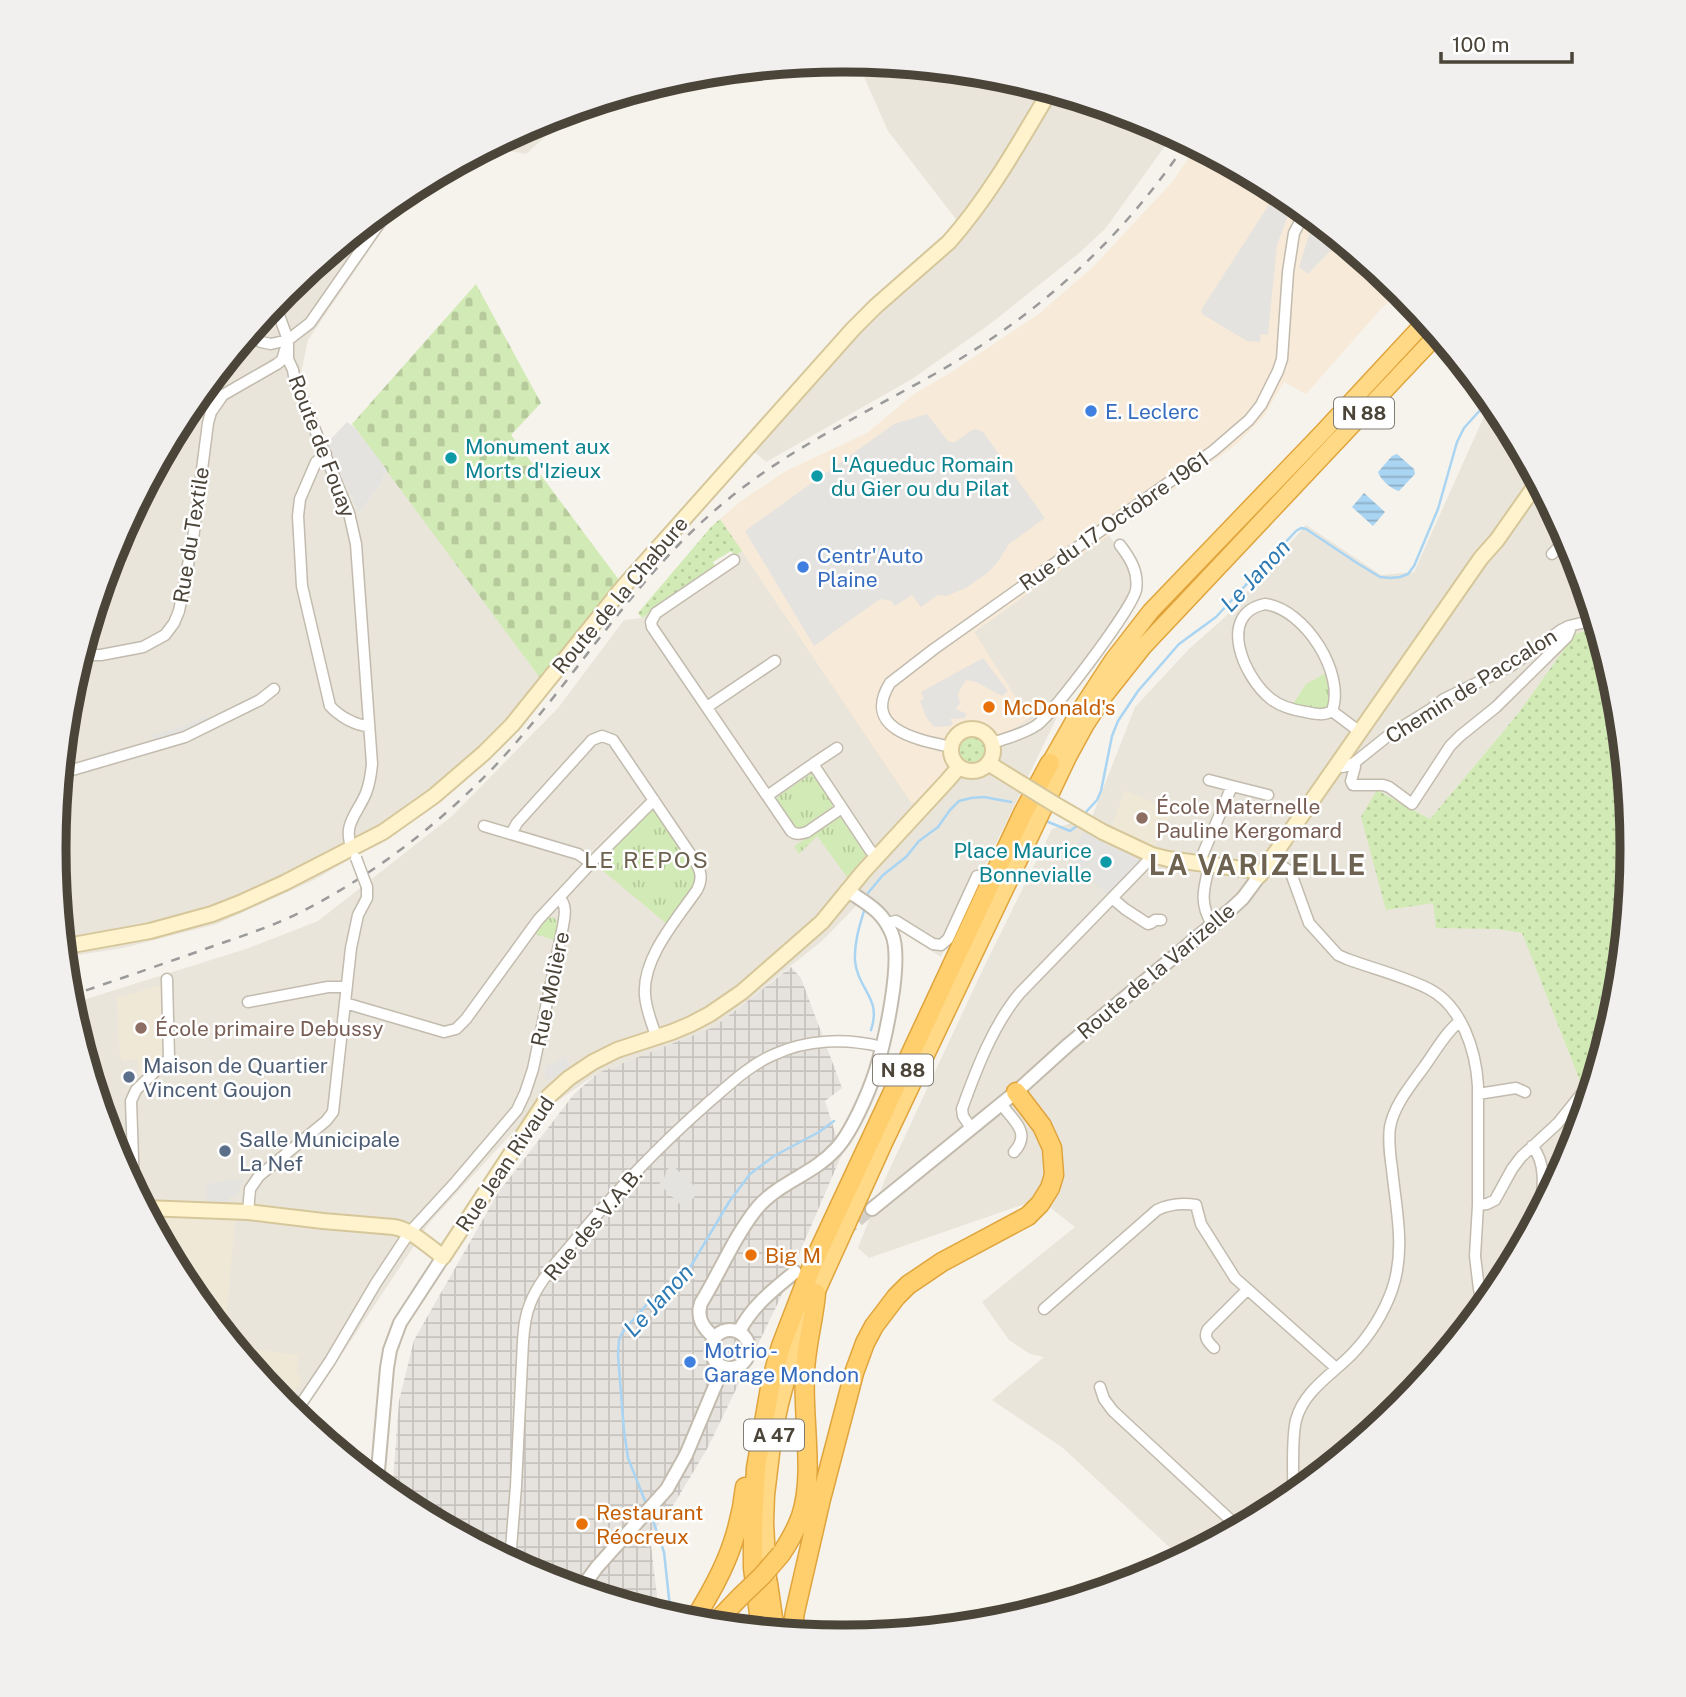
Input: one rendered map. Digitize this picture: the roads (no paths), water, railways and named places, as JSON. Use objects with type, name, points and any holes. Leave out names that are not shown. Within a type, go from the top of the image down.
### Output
[{"type":"highway","name":"N 88","points":[[700,1611],[733,1544],[762,1401],[813,1263],[1023,813],[1050,763],[1107,668],[1151,611],[1419,328]]},
{"type":"highway","name":"N 88","points":[[816,1293],[1032,830],[1068,757],[1099,705],[1123,671],[1162,625],[1431,342]]},
{"type":"highway","points":[[793,1623],[809,1549],[854,1373],[864,1343],[874,1326],[908,1285],[942,1262],[1028,1216],[1041,1204],[1050,1188],[1054,1175],[1052,1148],[1042,1126],[1016,1092]]},
{"type":"highway","points":[[723,1615],[781,1554],[802,1515],[806,1484],[804,1373],[816,1293]]},
{"type":"highway","name":"A 47","points":[[774,1621],[768,1583],[765,1523],[773,1437],[795,1347],[816,1293]]},
{"type":"highway","name":"A 47","points":[[760,1620],[753,1567],[753,1526],[756,1468],[771,1382]]},
{"type":"main road","name":"Route de la Chabure","points":[[72,944],[150,931],[212,914],[354,853],[435,796],[485,753],[512,725],[624,586],[853,329],[958,232],[999,175],[1045,98]]},
{"type":"main road","name":"Route de la Varizelle","points":[[1260,875],[1482,558],[1532,492]]},
{"type":"main road","points":[[970,729],[983,732],[992,743],[992,757],[978,770],[965,770],[953,758],[951,747],[958,735],[970,729]]},
{"type":"main road","points":[[988,763],[1103,832],[1152,855],[1205,867],[1250,870],[1260,875]]},
{"type":"main road","name":"Rue Jean Rivaud","points":[[443,1257],[549,1096],[593,1062],[617,1050],[672,1032],[710,1014],[742,992],[822,922],[959,766]]},
{"type":"main road","points":[[156,1208],[248,1212],[402,1228],[443,1257]]},
{"type":"street","name":"Rue du 17 Octobre 1961","points":[[951,747],[911,737],[892,727],[883,709],[885,690],[926,655],[1213,451],[1249,420],[1272,385],[1282,359],[1288,272],[1294,233],[1300,221]]},
{"type":"street","points":[[257,339],[271,344],[288,340],[310,323],[377,227]]},
{"type":"street","name":"Route de Fouay","points":[[279,315],[288,340],[288,359],[295,381],[349,513],[355,537],[372,764],[368,789],[349,826],[354,853]]},
{"type":"street","name":"Rue du Textile","points":[[91,655],[143,647],[165,635],[174,624],[193,539],[211,412],[223,395],[282,360],[288,340]]},
{"type":"street","points":[[326,454],[316,463],[298,508],[302,586],[330,706],[362,726],[369,726]]},
{"type":"street","points":[[992,743],[1029,730],[1048,714],[1133,598],[1135,569],[1120,545]]},
{"type":"street","points":[[1552,554],[1558,546]]},
{"type":"street","points":[[734,560],[656,613],[651,622],[653,627],[794,834],[807,832],[842,808]]},
{"type":"street","points":[[1273,604],[1298,620],[1308,631],[1324,654],[1332,674],[1335,698],[1332,711],[1324,714],[1282,706],[1255,683],[1239,648],[1241,620],[1247,612],[1258,605],[1273,604]]},
{"type":"street","name":"Chemin de Paccalon","points":[[1354,763],[1389,735],[1444,699],[1511,666],[1569,626],[1585,622]]},
{"type":"street","points":[[1337,764],[1343,767],[1354,763],[1351,781],[1353,785],[1383,785],[1412,804],[1455,741],[1496,707],[1567,637],[1569,626]]},
{"type":"street","points":[[707,707],[775,661]]},
{"type":"street","points":[[71,770],[185,737],[260,700],[274,689]]},
{"type":"street","points":[[1332,711],[1360,732]]},
{"type":"street","points":[[511,834],[517,823],[592,740],[597,737],[608,737],[612,740],[695,861],[701,875],[701,883],[660,944],[648,970],[645,996],[657,1038]]},
{"type":"street","points":[[767,796],[837,748]]},
{"type":"street","points":[[813,764],[877,857]]},
{"type":"street","points":[[1209,780],[1268,795]]},
{"type":"street","points":[[1212,924],[1203,898],[1205,867],[1202,856],[1232,786]]},
{"type":"street","points":[[345,1003],[444,1032],[456,1029],[538,920],[654,800]]},
{"type":"street","points":[[484,827],[578,854],[591,863]]},
{"type":"street","points":[[248,1212],[250,1189],[259,1176],[326,1121],[333,1112],[351,948],[356,922],[367,898],[367,887],[354,853]]},
{"type":"street","points":[[971,1128],[962,1109],[982,1059],[1005,1013],[1020,993],[1152,855]]},
{"type":"street","points":[[1272,859],[1292,876],[1309,923],[1338,955],[1430,989],[1460,1021],[1473,1052],[1477,1070],[1478,1205],[1475,1256],[1481,1291]]},
{"type":"street","name":"Route de la Varizelle","points":[[872,1209],[1016,1092],[1243,898],[1260,875]]},
{"type":"street","points":[[887,923],[896,921],[933,944],[941,945],[948,939],[977,877]]},
{"type":"street","points":[[715,1338],[703,1326],[699,1310],[745,1225],[769,1195],[821,1163],[835,1151],[843,1140],[876,1071],[896,964],[895,943],[887,923],[874,908],[848,890]]},
{"type":"street","name":"Rue Molière","points":[[530,1082],[565,918],[565,905],[559,897]]},
{"type":"street","points":[[1112,898],[1148,924],[1161,920]]},
{"type":"street","points":[[133,1160],[133,1095],[169,1058],[167,979]]},
{"type":"street","points":[[248,1002],[328,987],[346,987]]},
{"type":"street","points":[[1294,1480],[1296,1421],[1313,1390],[1357,1349],[1378,1320],[1397,1270],[1400,1230],[1389,1139],[1395,1111],[1450,1031],[1460,1021]]},
{"type":"street","name":"Rue des V.A.B.","points":[[511,1550],[525,1322],[530,1304],[561,1257],[642,1165],[697,1113],[758,1062],[795,1046],[817,1042],[861,1043],[882,1047]]},
{"type":"street","name":"Rue Jean Rivaud","points":[[301,1405],[409,1233],[517,1110],[530,1082]]},
{"type":"street","points":[[1478,1094],[1516,1088],[1525,1092]]},
{"type":"street","points":[[1478,1205],[1495,1200],[1521,1157],[1558,1122],[1578,1097]]},
{"type":"street","points":[[1001,1104],[1021,1132],[1021,1144],[1014,1152]]},
{"type":"street","points":[[1532,1146],[1538,1154],[1542,1171],[1541,1187]]},
{"type":"street","points":[[1044,1309],[1157,1210],[1183,1204],[1196,1205],[1201,1224],[1231,1272],[1247,1290],[1336,1368]]},
{"type":"street","points":[[378,1471],[390,1350],[400,1323],[443,1257]]},
{"type":"street","points":[[739,1332],[760,1304],[795,1272]]},
{"type":"street","points":[[1214,1348],[1206,1340],[1206,1332],[1247,1290]]},
{"type":"street","points":[[729,1330],[739,1332],[748,1342],[749,1354],[742,1365],[736,1368],[723,1367],[712,1355],[715,1338],[729,1330]]},
{"type":"street","points":[[586,1581],[667,1489],[686,1455],[723,1367]]},
{"type":"street","points":[[1100,1387],[1113,1411],[1231,1521]]},
{"type":"water","points":[[1397,454],[1414,469],[1415,474],[1399,491],[1386,483],[1378,472]]},
{"type":"water","points":[[1364,493],[1385,512],[1373,526],[1352,507]]},
{"type":"waterway","name":"Le Janon","points":[[1086,812],[1101,791],[1112,736],[1118,721],[1138,691],[1179,644],[1216,617],[1296,531],[1306,529],[1380,577],[1400,577],[1408,574],[1438,509],[1457,442],[1464,428],[1482,408]]},
{"type":"waterway","name":"Le Janon","points":[[868,893],[919,841],[938,827],[959,801],[984,797],[1011,802]]},
{"type":"waterway","name":"Le Janon","points":[[1046,821],[1070,831],[1078,825]]},
{"type":"waterway","name":"Le Janon","points":[[864,911],[856,942],[855,961],[860,980],[874,1010],[871,1030]]},
{"type":"waterway","name":"Le Janon","points":[[647,1506],[628,1458],[618,1355],[619,1340],[624,1330],[649,1302],[688,1271],[729,1202],[750,1174],[774,1156],[834,1121]]},
{"type":"waterway","name":"Le Janon","points":[[651,1515],[664,1552],[670,1605]]},
{"type":"tunnel","points":[[844,1232],[872,1209]]},
{"type":"railway","points":[[80,992],[293,916],[357,880],[406,846],[494,767],[634,595],[693,530],[772,466],[962,358],[1035,307],[1069,278],[1132,215],[1181,150]]},
{"type":"place","name":"E. Leclerc","points":[[1091,411]]},
{"type":"place","name":"Monument aux Morts d'Izieux","points":[[451,458]]},
{"type":"place","name":"L'Aqueduc Romain du Gier ou du Pilat","points":[[817,476]]},
{"type":"place","name":"Centr'Auto Plaine","points":[[803,567]]},
{"type":"place","name":"McDonald's","points":[[989,707]]},
{"type":"place","name":"École Maternelle Pauline Kergomard","points":[[1142,818]]},
{"type":"place","name":"Place Maurice Bonnevialle","points":[[1106,862]]},
{"type":"place","name":"École primaire Debussy","points":[[141,1028]]},
{"type":"place","name":"Maison de Quartier Vincent Goujon","points":[[129,1077]]},
{"type":"place","name":"Salle Municipale La Nef","points":[[225,1151]]},
{"type":"place","name":"Big M","points":[[751,1255]]},
{"type":"place","name":"Motrio - Garage Mondon","points":[[690,1362]]},
{"type":"place","name":"Restaurant Réocreux","points":[[582,1524]]},
{"type":"district","name":"LE REPOS","points":[[647,859]]},
{"type":"district","name":"LA VARIZELLE","points":[[1258,864]]}]
